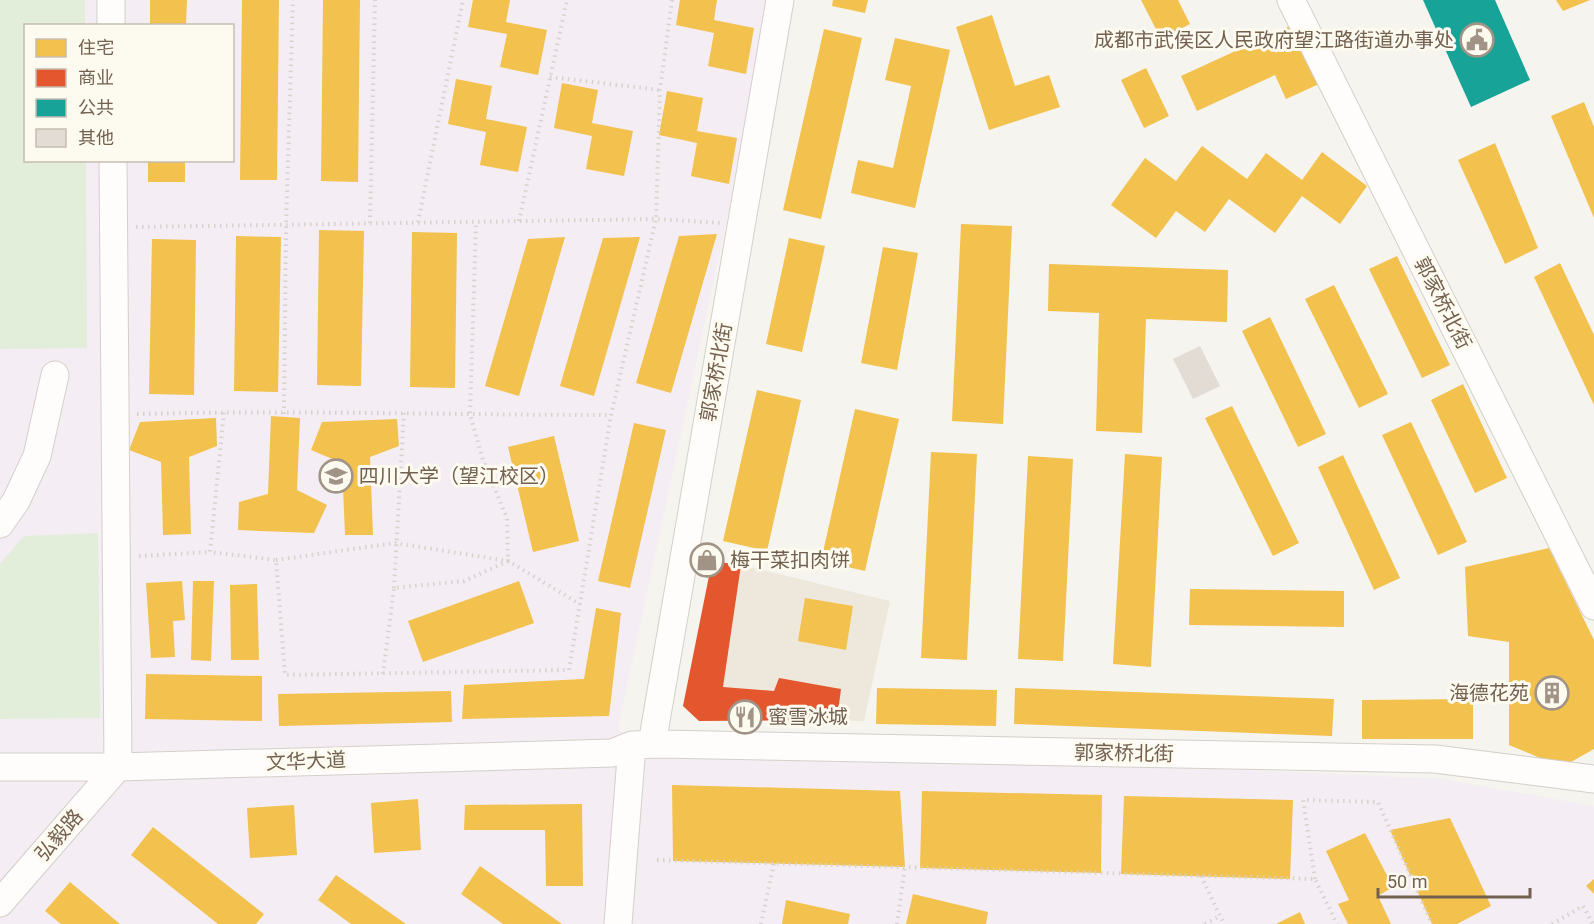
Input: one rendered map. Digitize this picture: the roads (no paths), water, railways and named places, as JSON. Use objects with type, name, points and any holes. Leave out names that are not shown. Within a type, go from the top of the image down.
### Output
[{"type":"street","points":[[111,0],[111,24]]},
{"type":"street","name":"郭家桥北街","points":[[780,0],[632,747],[1435,759],[1594,779]]},
{"type":"street","name":"郭家桥北街","points":[[1291,0],[1594,606]]},
{"type":"street","points":[[113,162],[118,767]]},
{"type":"street","points":[[0,524],[16,501],[37,456],[55,375]]},
{"type":"street","points":[[618,924],[632,747]]},
{"type":"street","name":"文华大道","points":[[0,767],[118,767],[632,747]]},
{"type":"street","name":"弘毅路","points":[[0,903],[118,767]]},
{"type":"place","name":"成都市武侯区人民政府望江路街道办事处","points":[[1477,40]]},
{"type":"place","name":"四川大学（望江校区）","points":[[336,476]]},
{"type":"place","name":"梅干菜扣肉饼","points":[[707,560]]},
{"type":"place","name":"海德花苑","points":[[1552,693]]},
{"type":"place","name":"蜜雪冰城","points":[[745,717]]}]
